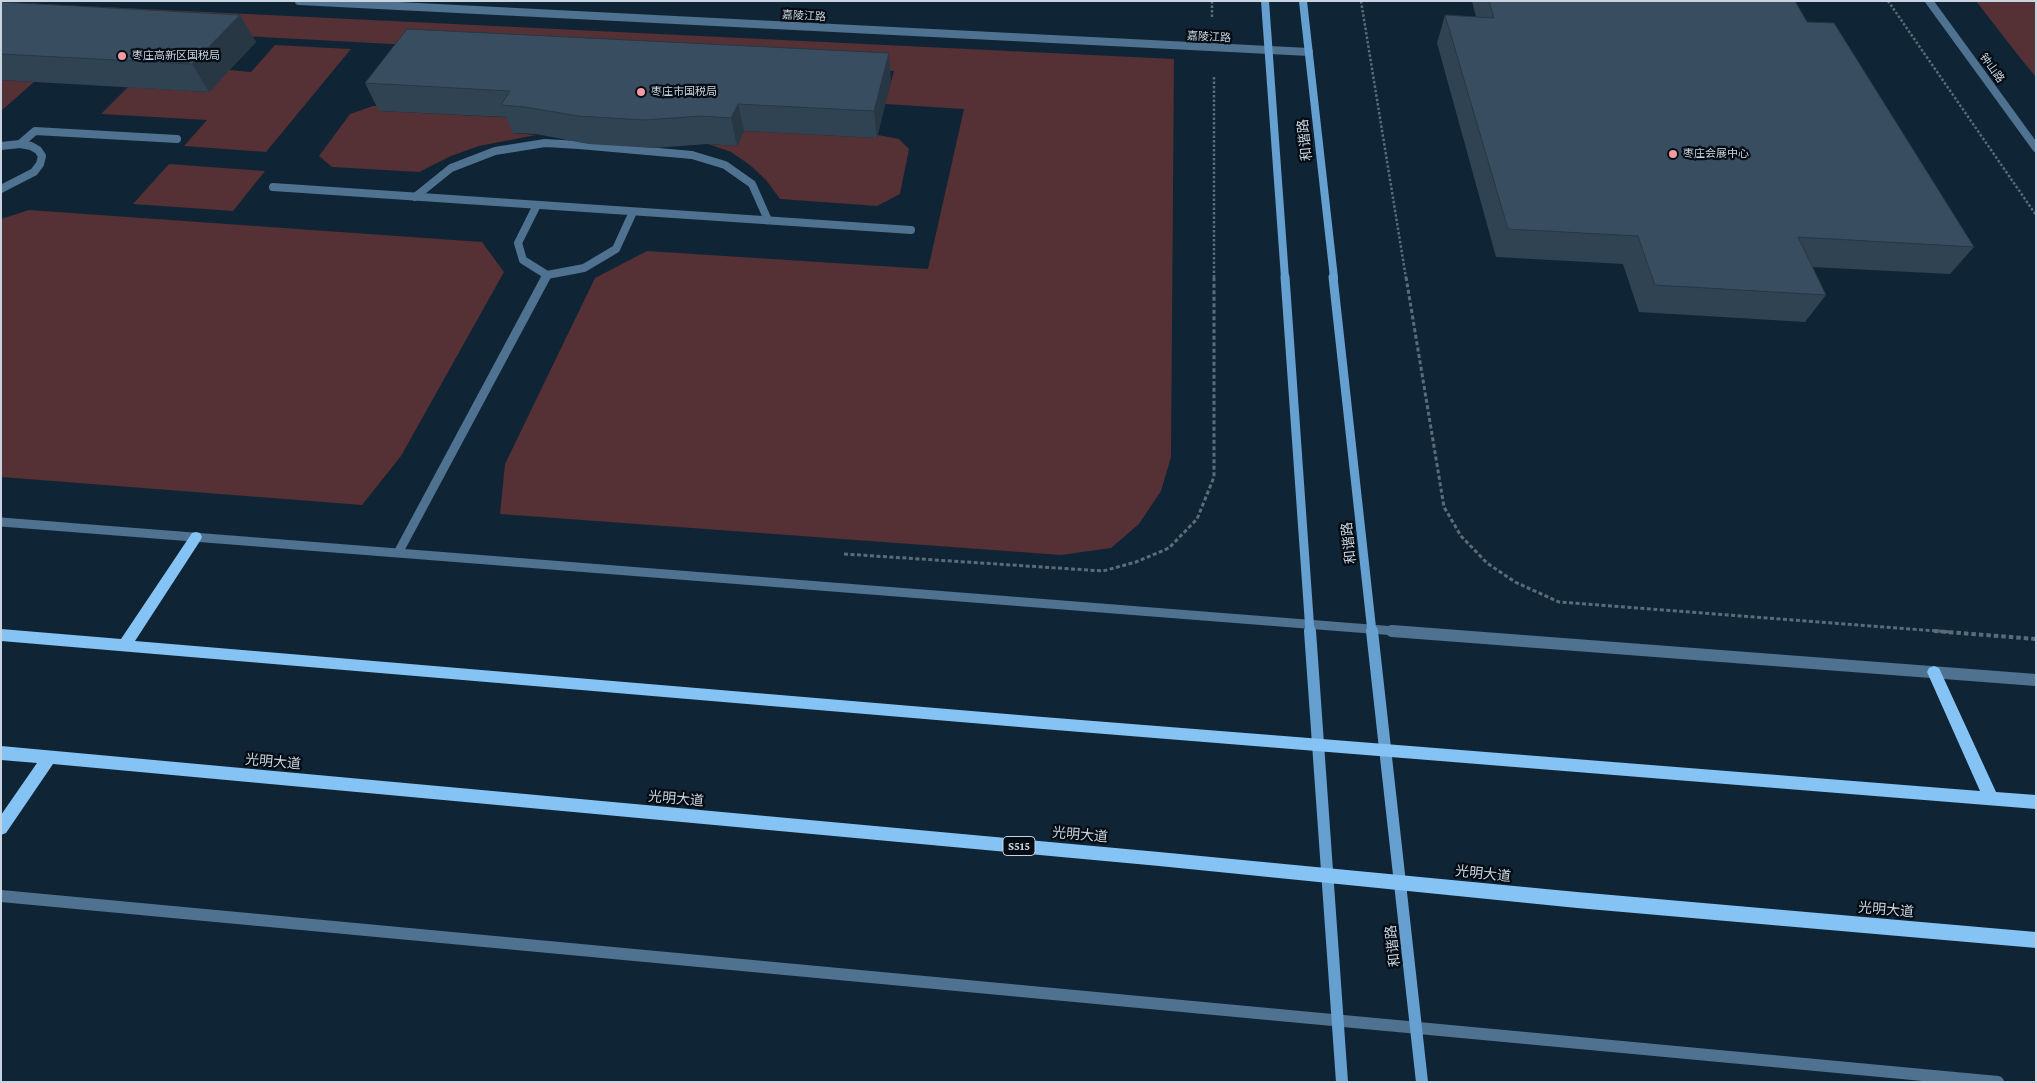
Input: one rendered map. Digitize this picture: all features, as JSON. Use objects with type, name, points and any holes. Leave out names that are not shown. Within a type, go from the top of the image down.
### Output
[{"type":"main road","points":[[1265,1],[1342,1082]]},
{"type":"main road","name":"和谐路","points":[[1303,1],[1422,1082]]},
{"type":"main road","points":[[125,645],[196,537]]},
{"type":"main road","points":[[1,635],[1043,723],[2036,802]]},
{"type":"main road","points":[[1934,672],[1991,798]]},
{"type":"main road","name":"光明大道","points":[[1,753],[1327,875],[1577,900],[2036,940]]},
{"type":"main road","points":[[1,828],[49,758]]},
{"type":"street","name":"嘉陵江路","points":[[299,1],[1309,52]]},
{"type":"street","name":"钟山路","points":[[1929,1],[2036,148]]},
{"type":"street","points":[[20,144],[35,131],[177,139]]},
{"type":"street","points":[[1,146],[20,144],[31,146],[38,150],[42,156],[40,164],[23,179],[1,189]]},
{"type":"street","points":[[415,197],[451,168],[495,151],[545,144],[617,148],[692,155],[725,165],[752,184],[768,220]]},
{"type":"street","points":[[273,188],[911,230]]},
{"type":"street","points":[[537,205],[518,243],[522,260],[547,275],[584,268],[616,249],[633,212]]},
{"type":"street","points":[[398,553],[547,275]]},
{"type":"street","points":[[1,522],[2036,680]]},
{"type":"street","points":[[1,896],[1998,1082]]},
{"type":"path","points":[[837,554],[1104,571],[1136,562],[1169,548],[1197,519],[1214,477],[1214,47],[1212,1]]},
{"type":"path","points":[[1361,1],[1444,508],[1460,536],[1487,563],[1515,582],[1559,602],[2036,639]]},
{"type":"path","points":[[1888,1],[2036,215]]},
{"type":"shaded area","points":[[1976,1],[2036,1],[2036,77],[2021,59]]},
{"type":"shaded area","points":[[1,2],[1174,59],[1171,457],[1161,491],[1139,524],[1111,548],[1061,555],[500,514],[505,464],[595,278],[647,251],[928,269],[964,109],[885,104],[894,71],[1,23]]},
{"type":"shaded area","points":[[275,45],[351,49],[266,152],[184,146],[207,120],[101,114],[128,87],[209,92],[229,70],[251,72]]},
{"type":"shaded area","points":[[1,80],[34,82],[1,111]]},
{"type":"shaded area","points":[[373,106],[383,106],[380,111],[521,118],[513,133],[536,135],[479,146],[451,156],[419,172],[332,167],[319,156],[350,114]]},
{"type":"shaded area","points":[[744,131],[877,138],[878,135],[899,139],[909,149],[900,194],[877,206],[780,199],[766,180],[750,165],[731,152],[708,144],[737,146]]},
{"type":"shaded area","points":[[169,164],[265,171],[233,211],[133,204]]},
{"type":"shaded area","points":[[29,210],[482,242],[504,272],[401,456],[362,505],[1,477],[1,219]]},
{"type":"building","name":"枣庄会展中心","points":[[1489,1],[1795,1],[1807,22],[1834,23],[1974,247],[1798,237],[1826,295],[1655,285],[1638,236],[1508,229],[1445,15],[1494,18]]},
{"type":"building","points":[[1,2],[240,15],[192,64],[1,54]]},
{"type":"building","points":[[407,29],[889,53],[874,111],[738,104],[731,118],[701,116],[645,120],[578,116],[501,105],[510,91],[365,83]]},
{"type":"place","name":"枣庄高新区国税局","points":[[122,56]]},
{"type":"place","name":"枣庄市国税局","points":[[641,92]]},
{"type":"place","name":"枣庄会展中心","points":[[1673,154]]}]
